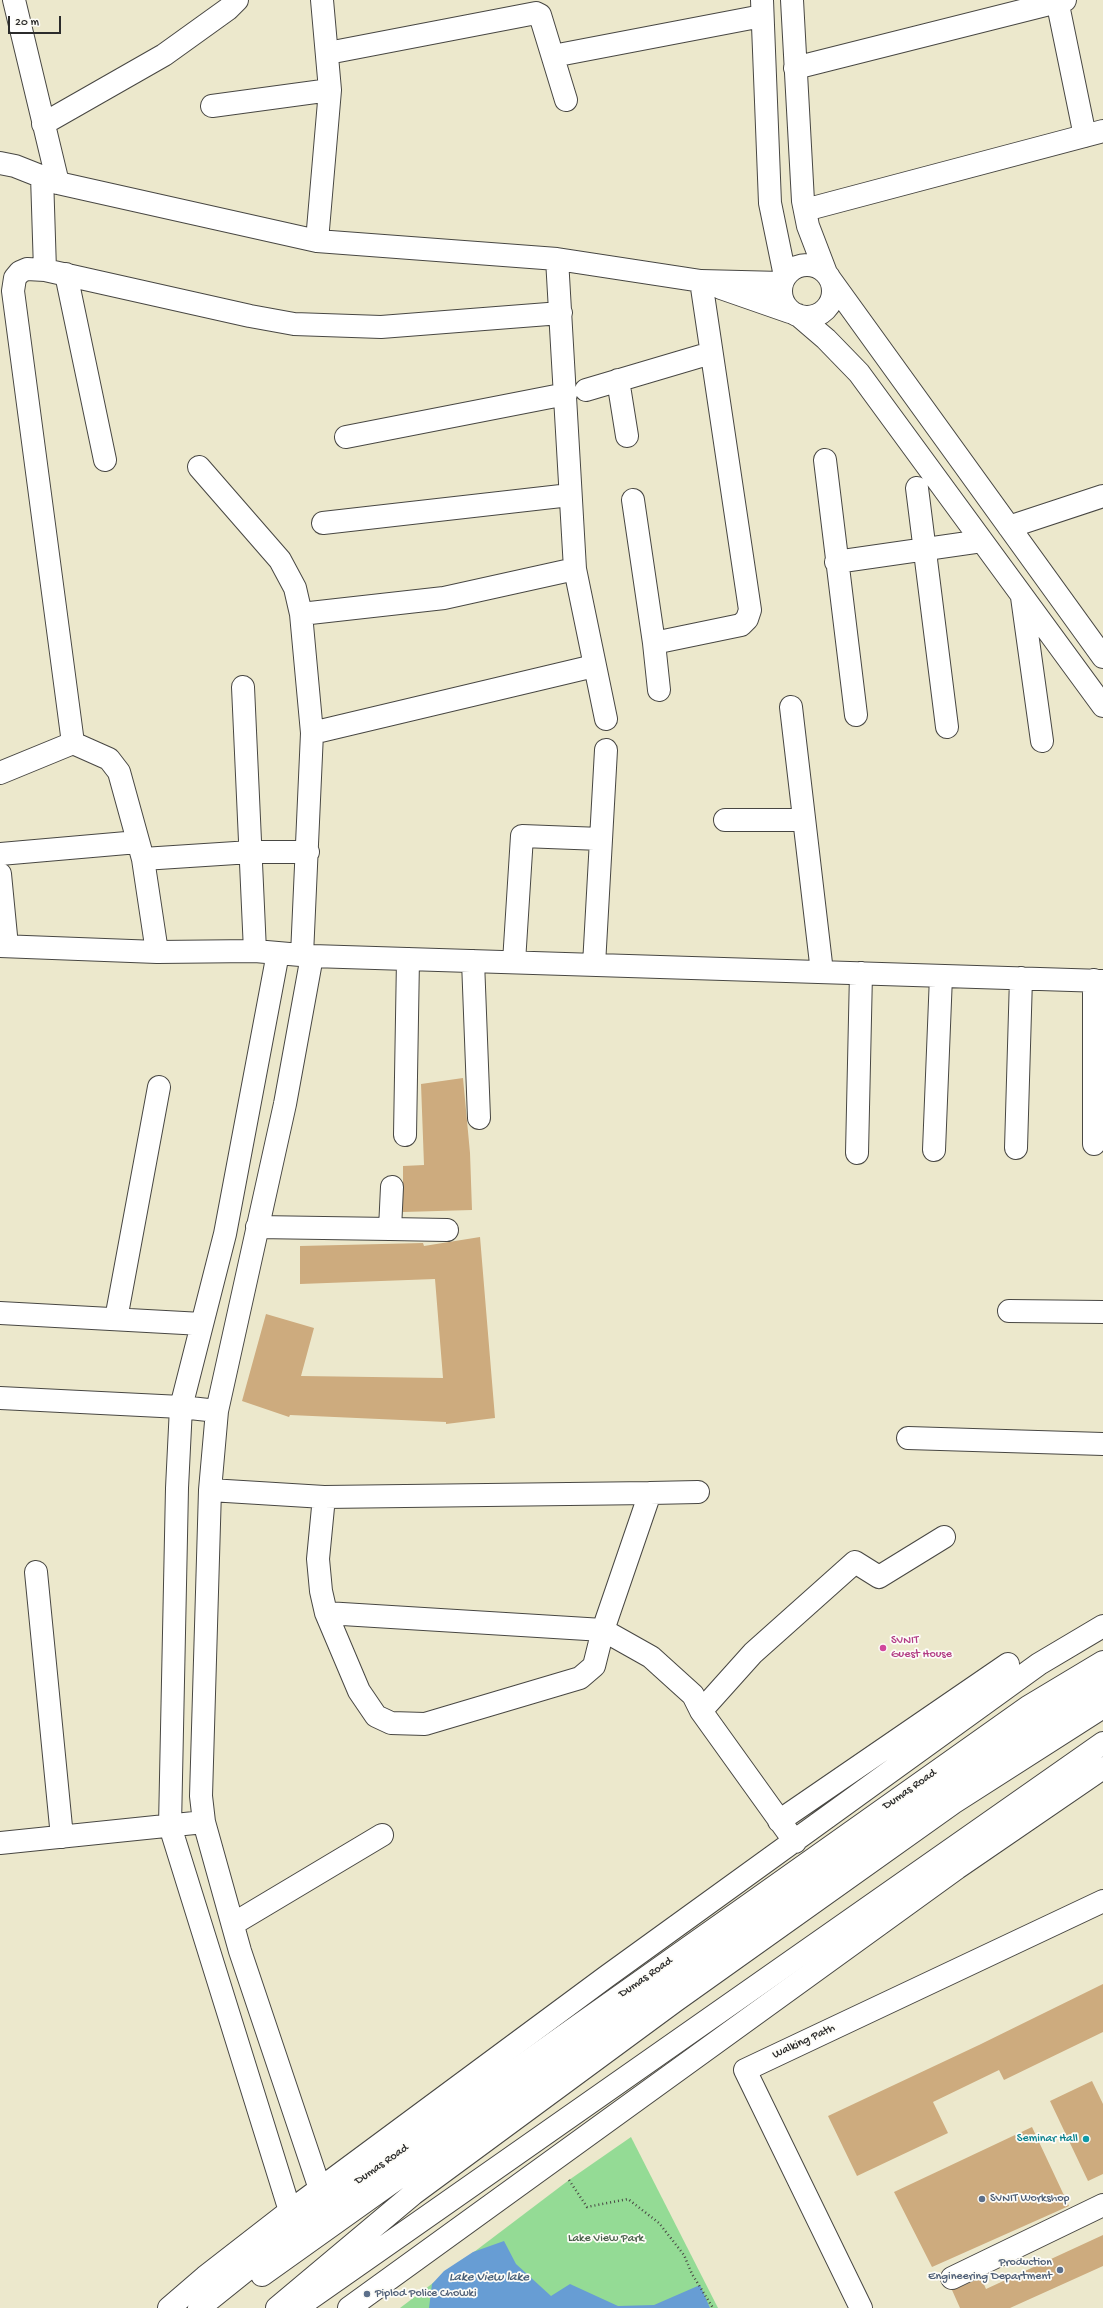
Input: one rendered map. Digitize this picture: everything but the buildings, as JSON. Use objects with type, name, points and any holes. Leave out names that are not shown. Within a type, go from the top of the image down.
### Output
[{"type":"street","points":[[14,0],[43,124],[50,180],[56,272],[105,460]]},
{"type":"street","points":[[43,124],[154,62],[228,9],[237,0]]},
{"type":"street","points":[[317,241],[330,90],[328,53],[322,0]]},
{"type":"street","points":[[701,281],[794,314],[815,316],[823,311],[832,297],[828,276],[805,210],[800,179],[792,0]]},
{"type":"street","points":[[795,68],[1060,1],[1094,134],[805,210]]},
{"type":"street","points":[[553,56],[762,8],[770,203],[783,280],[781,299],[794,314],[826,339],[859,373],[1103,706]]},
{"type":"street","points":[[328,53],[536,13],[540,15],[566,100]]},
{"type":"street","points":[[212,106],[330,90]]},
{"type":"street","points":[[0,163],[15,166],[50,180],[317,241],[557,259],[701,281],[783,280]]},
{"type":"street","points":[[557,259],[561,312],[576,392],[570,495],[575,569],[606,719]]},
{"type":"street","points":[[783,280],[790,270],[804,265],[812,265],[828,276],[1103,658]]},
{"type":"street","points":[[74,743],[7,292],[20,272],[27,269],[56,272],[250,316],[294,324],[381,327],[561,312]]},
{"type":"street","points":[[654,643],[741,625],[747,619],[750,610],[701,281]]},
{"type":"street","points":[[346,437],[576,392],[711,353]]},
{"type":"street","points":[[618,380],[627,436]]},
{"type":"street","points":[[825,460],[836,562],[856,715]]},
{"type":"street","points":[[199,467],[280,560],[295,588],[302,614],[312,733],[308,852],[307,956],[285,1104],[217,1411],[210,1490],[201,1785],[204,1822],[232,1924],[320,2189]]},
{"type":"street","points":[[917,488],[947,727]]},
{"type":"street","points":[[323,523],[570,495]]},
{"type":"street","points":[[1009,527],[1103,496]]},
{"type":"street","points":[[632,500],[654,643],[659,690]]},
{"type":"street","points":[[836,562],[982,541]]},
{"type":"street","points":[[302,614],[444,598],[575,569]]},
{"type":"street","points":[[1022,596],[1042,741]]},
{"type":"street","points":[[312,733],[594,666]]},
{"type":"street","points":[[243,687],[254,951]]},
{"type":"street","points":[[791,707],[822,972]]},
{"type":"street","points":[[0,773],[74,743],[109,759],[119,772],[140,851],[157,952]]},
{"type":"street","points":[[594,965],[606,750]]},
{"type":"street","points":[[724,820],[804,820]]},
{"type":"street","points":[[514,962],[522,836],[601,839]]},
{"type":"street","points":[[0,854],[140,851],[308,852]]},
{"type":"street","points":[[0,874],[4,946],[157,952],[254,951],[307,956],[1099,980],[1094,1144]]},
{"type":"street","points":[[278,953],[225,1234],[181,1407],[177,1488],[170,1826],[290,2212]]},
{"type":"street","points":[[405,1135],[408,959]]},
{"type":"street","points":[[474,961],[479,1118]]},
{"type":"street","points":[[857,1153],[861,973]]},
{"type":"street","points":[[934,1150],[941,976]]},
{"type":"street","points":[[1016,1148],[1021,978]]},
{"type":"street","points":[[116,1319],[159,1087]]},
{"type":"street","points":[[390,1229],[392,1187]]},
{"type":"street","points":[[257,1228],[447,1230]]},
{"type":"street","points":[[1009,1311],[1103,1312]]},
{"type":"street","points":[[0,1313],[202,1324]]},
{"type":"street","points":[[0,1398],[181,1407],[217,1411]]},
{"type":"street","points":[[908,1438],[1103,1444]]},
{"type":"street","points":[[210,1490],[324,1497],[698,1492]]},
{"type":"street","points":[[324,1497],[318,1559],[321,1592],[326,1613],[359,1691],[376,1716],[391,1723],[425,1724],[440,1721],[580,1678],[594,1666],[603,1630],[650,1493]]},
{"type":"street","points":[[701,1711],[753,1653],[855,1562],[880,1577],[944,1537]]},
{"type":"street","points":[[36,1572],[62,1837]]},
{"type":"street","points":[[326,1613],[603,1630],[651,1657],[693,1696],[701,1711],[795,1842]]},
{"type":"street","points":[[169,2308],[205,2277],[320,2189],[606,1977],[795,1842],[1039,1664],[1103,1626]]},
{"type":"street","name":"Dumas Road","points":[[199,2308],[345,2191],[1028,1707],[1103,1662]]},
{"type":"street","points":[[780,1820],[1008,1664]]},
{"type":"street","points":[[209,2308],[223,2303],[639,2006],[902,1814],[1103,1685]]},
{"type":"street","points":[[277,2308],[413,2194],[675,2001],[953,1803],[1103,1707]]},
{"type":"street","points":[[297,2308],[1103,1743]]},
{"type":"street","points":[[349,2308],[958,1868],[1103,1768]]},
{"type":"street","points":[[0,1843],[204,1822]]},
{"type":"street","points":[[232,1924],[382,1835]]},
{"type":"street","name":"Walking Path","points":[[861,2308],[745,2070],[1103,1901]]},
{"type":"street","points":[[952,2278],[1103,2205]]},
{"type":"path","points":[[568,2180],[588,2207],[628,2199],[659,2223],[684,2255],[692,2274],[713,2308]]},
{"type":"green space","name":"Lake View Park","points":[[631,2137],[718,2308],[400,2308],[569,2180]]},
{"type":"water","name":"Lake View lake","points":[[504,2241],[516,2264],[551,2296],[570,2284],[618,2306],[654,2305],[700,2285],[710,2308],[429,2308],[432,2284],[444,2271],[473,2252]]},
{"type":"place","name":"SVNIT Guest House","points":[[883,1648]]},
{"type":"place","name":"Seminar Hall","points":[[1086,2139]]},
{"type":"place","name":"SVNIT Workshop","points":[[982,2199]]},
{"type":"place","name":"Production Engineering Department","points":[[1060,2270]]},
{"type":"place","name":"Piplod Police Chowki","points":[[367,2294]]}]
